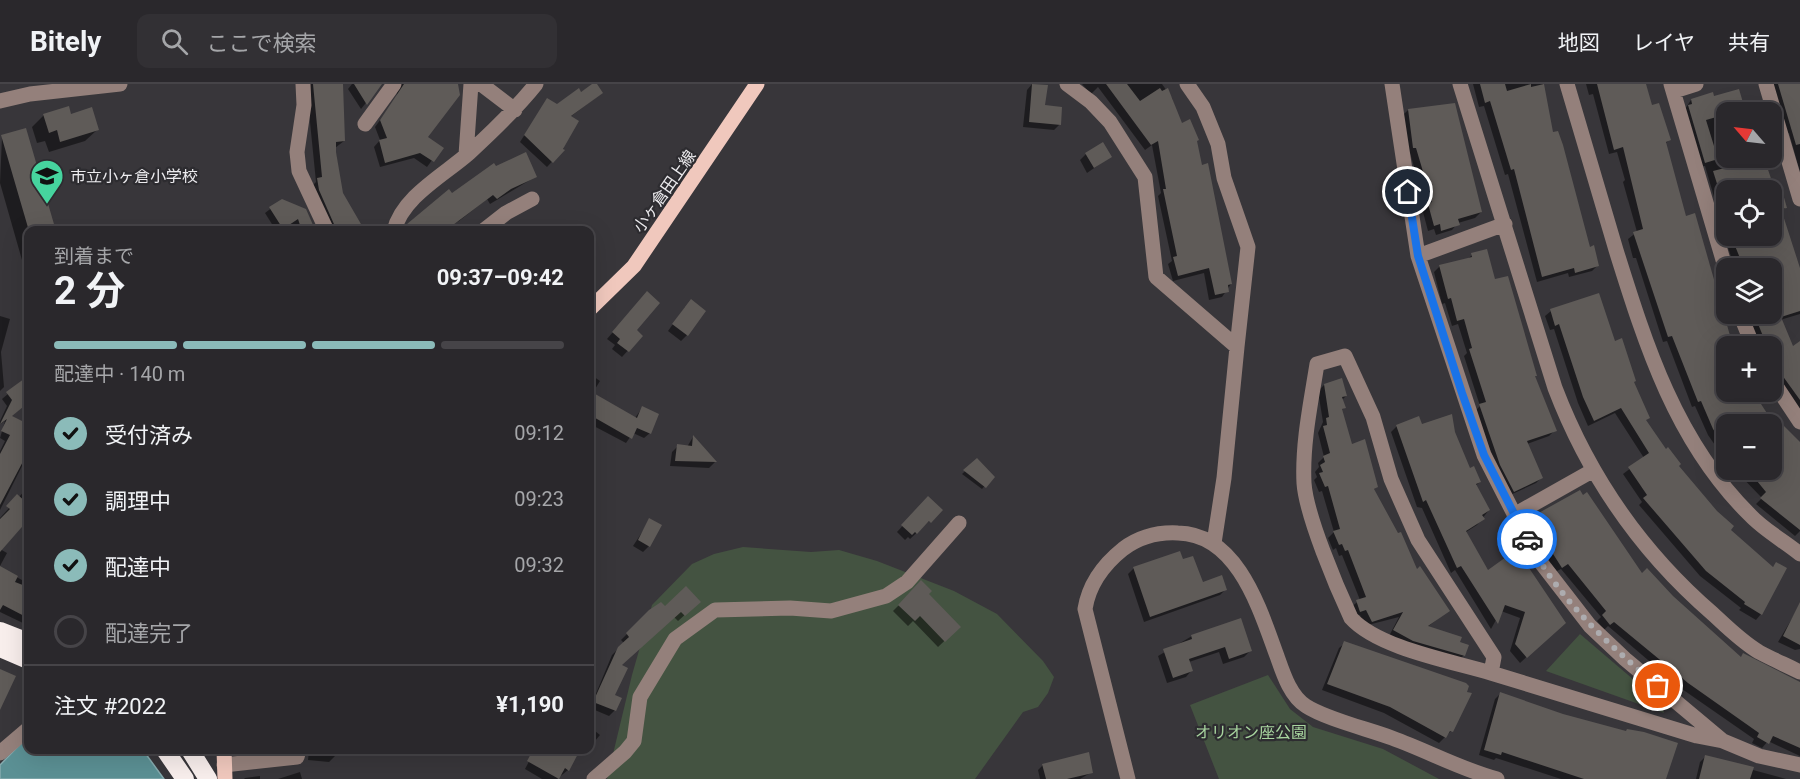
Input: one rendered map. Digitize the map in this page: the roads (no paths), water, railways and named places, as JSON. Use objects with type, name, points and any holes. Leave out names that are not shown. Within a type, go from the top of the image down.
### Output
[{"type":"highway","points":[[0,631],[24,640]]},
{"type":"highway","points":[[0,648],[24,658]]},
{"type":"highway","points":[[168,754],[183,774]]},
{"type":"highway","points":[[192,754],[208,779]]},
{"type":"main road","name":"小ヶ倉田上線","points":[[594,305],[634,266],[757,84]]},
{"type":"main road","points":[[176,754],[183,774]]},
{"type":"street","points":[[0,101],[30,94],[120,84]]},
{"type":"street","points":[[303,84],[304,105],[297,152],[299,171],[325,226]]},
{"type":"street","points":[[365,124],[394,84]]},
{"type":"street","points":[[466,155],[471,84]]},
{"type":"street","points":[[481,84],[515,110]]},
{"type":"street","points":[[395,226],[397,219],[416,197],[515,110],[536,84]]},
{"type":"street","points":[[1067,84],[1091,102],[1110,122],[1145,177],[1156,277],[1237,347]]},
{"type":"street","points":[[1187,84],[1203,107],[1218,144],[1224,178],[1248,247],[1224,478],[1214,543]]},
{"type":"street","points":[[1392,84],[1418,256],[1484,455],[1514,515],[1536,555],[1590,626],[1625,659],[1723,741]]},
{"type":"street","points":[[1460,84],[1555,388],[1571,430],[1592,471],[1634,532],[1677,583],[1758,651],[1800,672]]},
{"type":"street","points":[[1567,84],[1644,341],[1671,405],[1694,446],[1743,508],[1800,554]]},
{"type":"street","points":[[1696,84],[1672,87],[1722,258]]},
{"type":"street","points":[[1766,84],[1800,199]]},
{"type":"street","points":[[489,226],[506,213],[532,199]]},
{"type":"street","points":[[1418,256],[1505,224]]},
{"type":"street","points":[[1491,673],[1494,657],[1418,540],[1392,479],[1373,417],[1345,356],[1317,364],[1308,422],[1304,484],[1309,507],[1351,618],[1364,631],[1382,640],[1697,736],[1723,741],[1759,756],[1800,765]]},
{"type":"street","points":[[1782,395],[1800,422]]},
{"type":"street","points":[[1514,515],[1592,471]]},
{"type":"street","points":[[594,779],[626,752],[634,741],[640,697],[660,660],[675,639],[705,617],[715,610],[737,608],[831,611],[886,596],[907,582],[959,523]]},
{"type":"street","points":[[1128,779],[1085,609],[1088,594],[1101,570],[1124,548],[1145,537],[1165,532],[1188,533],[1214,543],[1235,565],[1254,596],[1286,679],[1306,706],[1395,739],[1463,774],[1497,779]]},
{"type":"street","points":[[0,753],[24,732]]},
{"type":"street","points":[[224,765],[297,758],[298,754]]},
{"type":"water","points":[[24,740],[24,754],[146,754],[164,779],[0,779],[0,765]]},
{"type":"place","name":"市立小ヶ倉小学校","points":[[47,205]]},
{"type":"park label","name":"オリオン座公園","points":[[1251,732]]}]
